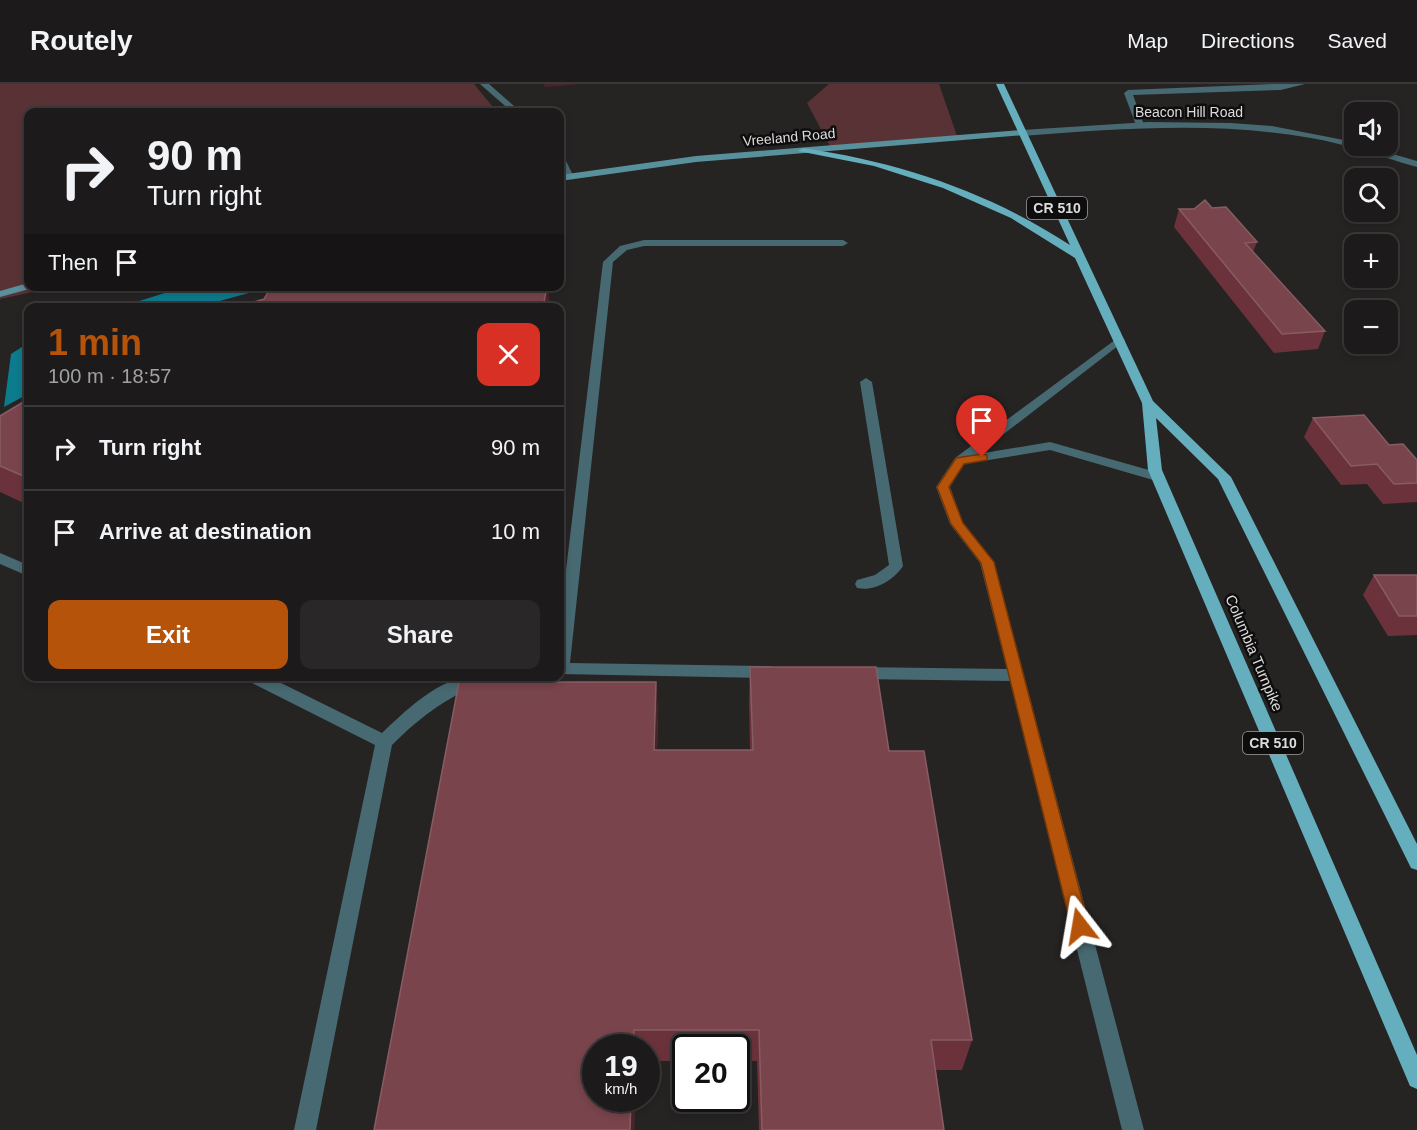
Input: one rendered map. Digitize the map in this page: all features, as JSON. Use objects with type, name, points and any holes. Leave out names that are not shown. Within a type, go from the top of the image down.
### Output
[{"type":"main road","name":"Columbia Turnpike","points":[[1000,84],[1148,403],[1155,470],[1417,1079]]},
{"type":"main road","points":[[803,151],[831,154],[880,165],[959,190],[1035,228],[1080,257]]},
{"type":"main road","name":"Columbia Turnpike","points":[[1148,403],[1224,477],[1417,862]]},
{"type":"street","points":[[484,84],[513,108]]},
{"type":"street","points":[[1140,125],[1128,93],[1206,87],[1301,84]]},
{"type":"street","name":"Beacon Hill Road","points":[[1022,133],[1140,125],[1235,124],[1315,134],[1344,142]]},
{"type":"street","name":"Vreeland Road","points":[[564,178],[696,159],[1022,133]]},
{"type":"street","name":"Beacon Hill Road","points":[[1391,156],[1417,164]]},
{"type":"street","points":[[564,642],[608,262],[616,252],[628,245],[644,243],[843,243]]},
{"type":"street","points":[[0,294],[24,287]]},
{"type":"street","points":[[1119,340],[960,461],[943,487],[957,524],[987,562],[1133,1130]]},
{"type":"street","points":[[862,584],[876,582],[886,577],[896,566],[866,382]]},
{"type":"street","points":[[960,461],[1050,446],[1158,477]]},
{"type":"street","points":[[0,558],[24,569]]},
{"type":"street","points":[[564,669],[789,672]]},
{"type":"street","points":[[837,673],[1016,675]]},
{"type":"street","points":[[262,681],[384,742]]},
{"type":"street","points":[[306,1130],[384,742],[409,717],[444,694],[470,681]]},
{"type":"shaded area","points":[[0,84],[474,84],[494,108],[24,108],[24,291],[37,291],[0,299]]},
{"type":"shaded area","points":[[829,84],[939,84],[958,139],[831,148],[807,103]]},
{"type":"water","points":[[171,291],[256,291],[213,303],[133,303]]},
{"type":"water","points":[[24,346],[24,396],[4,407],[11,354]]},
{"type":"building","points":[[1205,200],[1212,208],[1226,207],[1257,242],[1245,243],[1325,331],[1282,334],[1179,209],[1194,209]]},
{"type":"building","points":[[546,291],[544,303],[251,303],[264,299],[268,292]]},
{"type":"building","points":[[24,401],[24,476],[0,466],[0,416]]},
{"type":"building","points":[[1364,415],[1389,445],[1403,444],[1417,460],[1417,483],[1394,484],[1377,464],[1351,466],[1313,418]]},
{"type":"building","points":[[1374,575],[1417,575],[1417,616],[1399,616]]},
{"type":"building","points":[[750,667],[876,667],[889,751],[924,751],[972,1040],[931,1040],[944,1130],[762,1130],[759,1030],[634,1030],[634,1034],[582,1034],[582,1112],[631,1112],[630,1130],[374,1130],[459,682],[656,682],[654,750],[753,750]]},
{"type":"route","points":[[982,457],[960,461],[943,487],[957,524],[987,562],[1080,926]]}]
